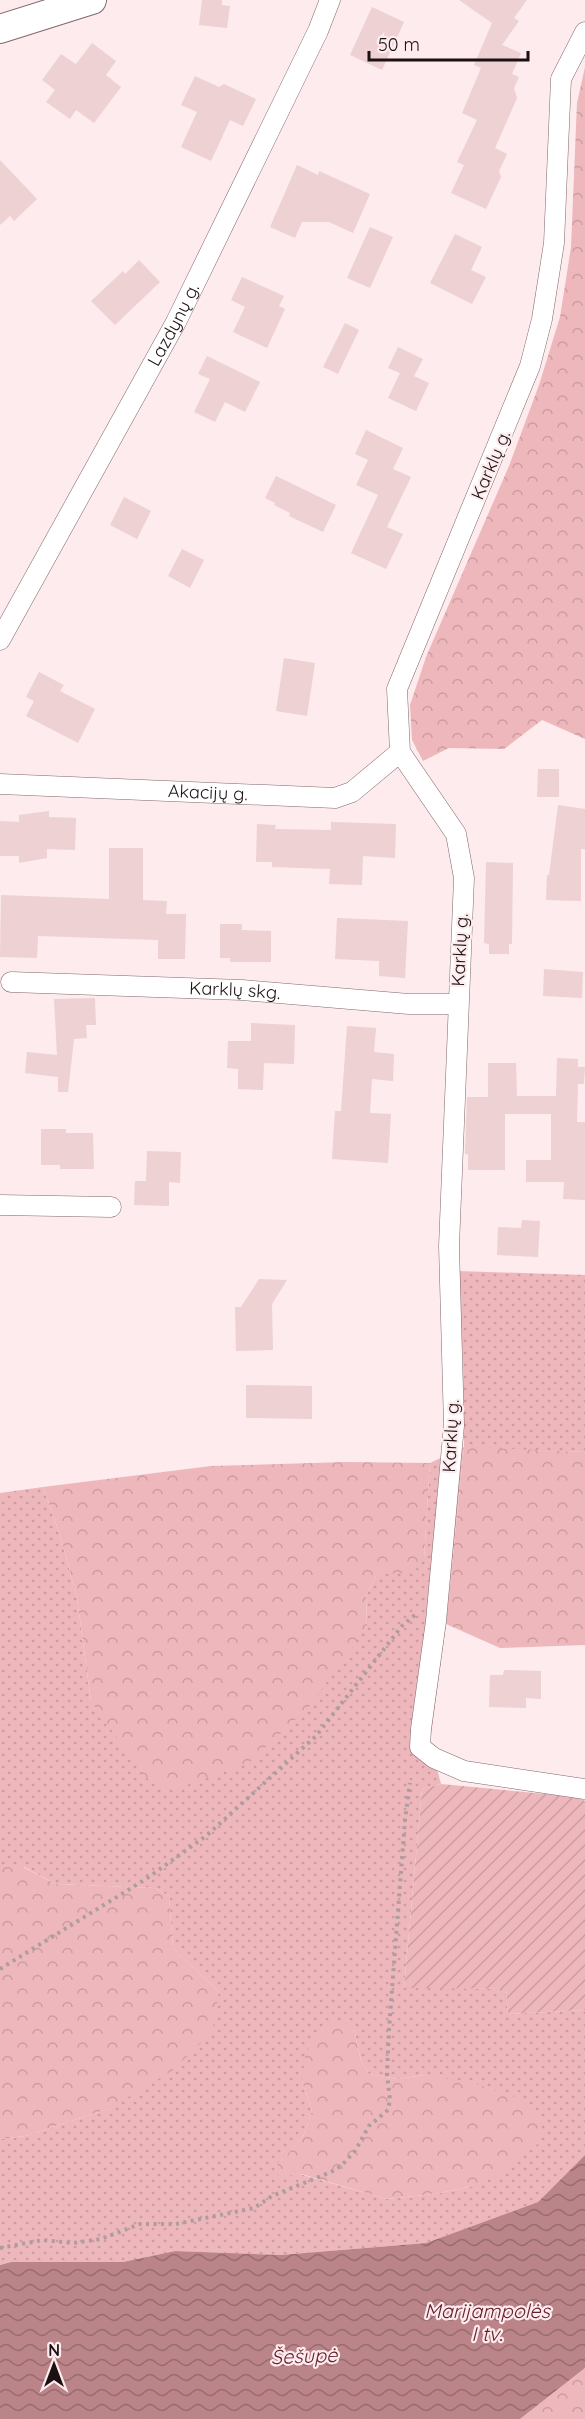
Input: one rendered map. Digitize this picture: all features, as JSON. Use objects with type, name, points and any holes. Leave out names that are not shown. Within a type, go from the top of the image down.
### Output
[{"type":"main road","points":[[0,29],[92,0]]},
{"type":"street","name":"Lazdynų g.","points":[[0,640],[176,321],[318,31],[330,0]]},
{"type":"street","name":"Karklų g.","points":[[585,32],[561,79],[554,243],[542,319],[530,366],[398,689],[400,752],[456,834],[464,878],[457,1004],[449,1246],[454,1425],[437,1611],[420,1747],[434,1758],[464,1771],[585,1789]]},
{"type":"street","name":"Akacijų g.","points":[[0,784],[335,798],[352,792],[400,752]]},
{"type":"street","name":"Karklų skg.","points":[[11,982],[242,990],[409,1004],[457,1004]]},
{"type":"street","points":[[0,1205],[111,1208]]},
{"type":"path","points":[[0,1969],[146,1879],[206,1836],[316,1736],[402,1626],[420,1611],[437,1611]]},
{"type":"path","points":[[0,2248],[43,2240],[73,2243],[101,2239],[140,2224],[176,2224],[254,2208],[272,2196],[331,2172],[341,2166],[355,2151],[369,2126],[388,2110],[390,2100],[387,2074],[389,2029],[405,1820],[410,1783]]},
{"type":"green space","points":[[585,67],[585,739],[542,720],[504,749],[449,748],[423,761],[412,740],[410,705],[426,657],[509,466],[539,385],[560,317],[571,247],[577,103]]},
{"type":"green space","points":[[458,1271],[585,1275],[585,1452],[464,1448],[446,1624],[430,1742],[441,1784],[422,1789],[404,1987],[506,1989],[508,2014],[585,2010],[585,2155],[538,2202],[426,2243],[280,2255],[175,2251],[123,2262],[11,2262],[0,2265],[0,2139],[25,2136],[108,2109],[219,1992],[173,1948],[169,1896],[155,1888],[56,1884],[24,1867],[0,1867],[0,1493],[43,1487],[61,1538],[77,1598],[91,1701],[367,1627],[366,1595],[377,1574],[394,1572],[424,1559],[430,1463],[464,1447],[463,1360]],"holes":[[[354,2029],[361,2061],[369,2074],[397,2079],[425,2075],[473,2186],[435,2194],[387,2199],[275,2167],[303,2137],[312,2111],[302,2081]]]},
{"type":"green space","points":[[464,1447],[585,1452],[585,1645],[500,1648],[446,1624]]},
{"type":"green space","points":[[346,1462],[430,1463],[424,1559],[413,1573],[377,1574],[366,1595],[367,1627],[308,1708],[249,1763],[173,1790],[144,1777],[91,1701],[77,1598],[61,1538],[43,1487],[211,1466]]},
{"type":"green space","points":[[441,1784],[577,1797],[585,1801],[585,2010],[508,2014],[506,1989],[404,1988],[422,1789]]},
{"type":"green space","points":[[0,1867],[23,1867],[56,1884],[155,1888],[169,1896],[173,1948],[219,1992],[212,2032],[172,2071],[108,2109],[25,2136],[0,2139]]},
{"type":"green space","points":[[336,2019],[354,2029],[361,2061],[369,2074],[397,2079],[425,2075],[470,2082],[518,2098],[542,2121],[541,2141],[507,2171],[473,2186],[435,2194],[387,2199],[301,2174],[279,2177],[275,2167],[303,2137],[312,2111],[302,2081],[305,2057],[315,2033]]},
{"type":"green space","points":[[585,2368],[585,2419],[520,2419]]},
{"type":"water","name":"Marijampolės I tv.","points":[[585,2155],[585,2368],[520,2419],[0,2419],[0,2265],[11,2262],[123,2262],[175,2251],[280,2255],[426,2243],[538,2202]]},
{"type":"building","points":[[202,0],[222,0],[222,5],[230,6],[227,28],[199,25]]},
{"type":"building","points":[[459,0],[527,0],[514,18],[519,21],[502,45],[521,53],[512,74],[519,77],[514,88],[517,98],[495,148],[507,154],[499,171],[501,177],[486,209],[451,193],[464,165],[457,162],[477,120],[462,113],[481,68],[474,65],[492,23]]},
{"type":"building","points":[[372,7],[404,22],[382,70],[350,55]]},
{"type":"building","points":[[92,43],[116,61],[106,75],[121,87],[94,123],[76,110],[70,119],[46,102],[55,90],[42,80],[61,54],[76,64]]},
{"type":"building","points":[[195,76],[219,87],[224,84],[256,99],[243,126],[230,120],[211,161],[181,147],[197,112],[181,105]]},
{"type":"building","points":[[0,160],[37,199],[14,221],[10,216],[0,225]]},
{"type":"building","points":[[297,165],[318,175],[319,171],[370,194],[353,233],[329,222],[302,222],[295,238],[270,227]]},
{"type":"building","points":[[370,227],[393,237],[370,288],[347,278]]},
{"type":"building","points":[[455,234],[482,247],[471,270],[486,277],[472,304],[430,283]]},
{"type":"building","points":[[139,260],[160,282],[115,325],[91,301],[123,271],[125,274]]},
{"type":"building","points":[[242,277],[284,296],[279,306],[285,309],[267,348],[233,332],[245,307],[231,300]]},
{"type":"building","points":[[345,323],[359,330],[338,374],[323,367]]},
{"type":"building","points":[[398,347],[423,359],[414,376],[429,383],[416,411],[388,398],[400,373],[388,368]]},
{"type":"building","points":[[207,356],[260,382],[245,412],[225,402],[215,422],[194,412],[210,379],[198,374]]},
{"type":"building","points":[[366,430],[403,448],[393,469],[411,477],[387,527],[403,534],[386,569],[351,553],[378,495],[356,485],[368,460],[355,454]]},
{"type":"building","points":[[276,476],[336,505],[323,532],[289,516],[290,513],[265,498]]},
{"type":"building","points":[[124,497],[151,511],[137,539],[110,525]]},
{"type":"building","points":[[182,549],[204,560],[190,588],[168,576]]},
{"type":"building","points":[[284,658],[315,663],[307,716],[276,711]]},
{"type":"building","points":[[39,672],[64,685],[60,691],[95,709],[78,743],[26,716],[34,701],[26,697]]},
{"type":"building","points":[[538,769],[559,769],[559,797],[537,797]]},
{"type":"building","points":[[558,805],[585,809],[585,849],[581,849],[581,901],[546,900],[547,875],[549,875]]},
{"type":"building","points":[[49,811],[49,817],[76,818],[75,850],[47,849],[47,858],[19,863],[19,856],[0,856],[0,821],[19,822],[19,815]]},
{"type":"building","points":[[331,822],[396,824],[395,858],[363,856],[362,885],[329,884],[330,869],[272,867],[272,862],[256,862],[257,824],[276,825],[275,829],[331,830]]},
{"type":"building","points":[[109,848],[143,848],[143,900],[167,901],[166,914],[186,914],[185,959],[158,959],[158,940],[38,936],[37,958],[0,957],[1,895],[109,899]]},
{"type":"building","points":[[486,862],[513,863],[512,944],[509,944],[509,954],[489,954],[489,944],[484,943]]},
{"type":"building","points":[[337,918],[408,921],[405,978],[379,976],[379,961],[335,959]]},
{"type":"building","points":[[220,924],[242,924],[242,930],[271,931],[271,962],[230,962],[230,958],[220,958]]},
{"type":"building","points":[[544,969],[583,972],[582,998],[543,996]]},
{"type":"building","points":[[95,998],[96,1025],[86,1025],[87,1038],[74,1039],[68,1092],[58,1092],[58,1077],[25,1073],[27,1052],[57,1055],[54,999]]},
{"type":"building","points":[[251,1023],[295,1025],[294,1064],[264,1063],[263,1090],[238,1089],[238,1069],[227,1068],[228,1041],[251,1041]]},
{"type":"building","points":[[347,1026],[376,1028],[374,1052],[394,1054],[393,1081],[372,1079],[370,1113],[391,1114],[388,1163],[332,1159],[335,1111],[341,1111]]},
{"type":"building","points":[[557,1058],[578,1059],[578,1067],[585,1067],[584,1084],[578,1084],[577,1122],[585,1122],[585,1200],[563,1199],[564,1182],[526,1182],[526,1160],[551,1160],[551,1114],[505,1114],[505,1170],[468,1170],[468,1154],[465,1154],[467,1097],[488,1097],[488,1063],[516,1063],[517,1096],[556,1096]]},
{"type":"building","points":[[41,1129],[66,1129],[66,1133],[93,1133],[94,1169],[60,1169],[60,1165],[41,1165]]},
{"type":"building","points":[[147,1151],[181,1152],[180,1183],[169,1182],[169,1206],[134,1205],[135,1181],[146,1181]]},
{"type":"building","points":[[522,1220],[540,1221],[538,1257],[497,1255],[498,1227],[521,1228]]},
{"type":"building","points":[[259,1279],[287,1280],[272,1304],[273,1350],[236,1351],[235,1307],[241,1307]]},
{"type":"building","points":[[246,1385],[312,1386],[312,1419],[246,1418]]},
{"type":"building","points":[[504,1670],[541,1671],[541,1699],[526,1698],[526,1708],[489,1707],[490,1675],[503,1675]]},
{"type":"water label","name":"Šešupė","points":[[304,2356]]}]
